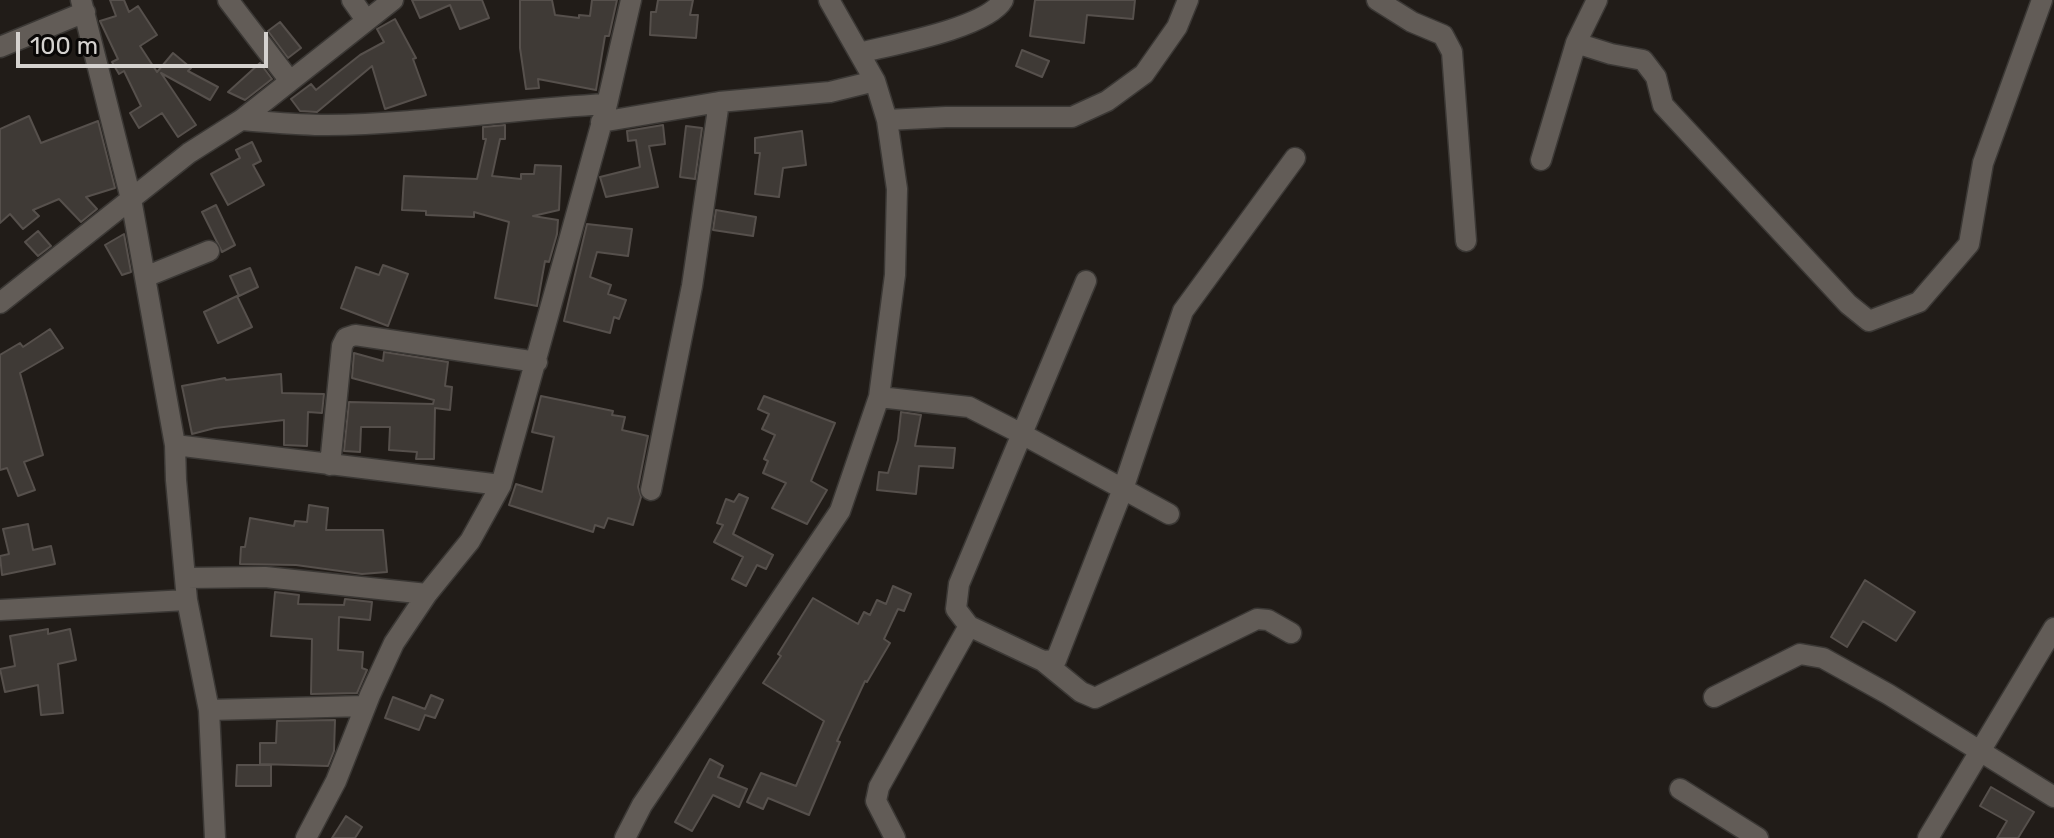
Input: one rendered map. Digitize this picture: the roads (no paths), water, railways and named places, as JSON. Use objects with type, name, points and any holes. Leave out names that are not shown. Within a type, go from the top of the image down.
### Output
[{"type":"street","points":[[228,0],[290,81]]},
{"type":"street","points":[[352,0],[366,20]]},
{"type":"street","points":[[0,303],[189,153],[241,120],[393,0]]},
{"type":"street","points":[[306,838],[336,781],[394,643],[427,594],[470,541],[501,485],[604,113],[631,0]]},
{"type":"street","points":[[625,838],[642,805],[840,511],[879,397],[895,275],[897,189],[887,120],[875,81],[829,0]]},
{"type":"street","points":[[859,53],[972,23],[1000,6],[1003,0]]},
{"type":"street","points":[[887,120],[1072,117],[1107,101],[1144,74],[1177,27],[1188,0]]},
{"type":"street","points":[[1377,0],[1412,22],[1443,35],[1452,52],[1466,241]]},
{"type":"street","points":[[1541,160],[1576,43],[1597,0]]},
{"type":"street","points":[[1576,43],[1643,60],[1656,77],[1663,105],[1848,304],[1869,321],[1919,302],[1969,244],[1983,163],[2042,0]]},
{"type":"street","points":[[0,47],[83,6],[131,199],[175,445],[187,600],[209,710],[215,838]]},
{"type":"street","points":[[241,120],[340,124],[604,113],[830,92],[875,81]]},
{"type":"street","points":[[651,490],[692,286],[719,102]]},
{"type":"street","points":[[1043,661],[1056,660],[1123,489],[1183,311],[1295,158]]},
{"type":"street","points":[[145,277],[209,251]]},
{"type":"street","points":[[1086,281],[959,584],[956,609],[969,626],[1043,661],[1081,692],[1095,698],[1257,619],[1268,620],[1291,633]]},
{"type":"street","points":[[330,465],[342,346],[346,338],[355,335],[537,362]]},
{"type":"street","points":[[879,397],[969,407],[1169,514]]},
{"type":"street","points":[[175,445],[501,485]]},
{"type":"street","points":[[187,578],[265,577],[427,594]]},
{"type":"street","points":[[0,610],[187,600]]},
{"type":"street","points":[[895,838],[876,801],[879,787],[969,626]]},
{"type":"street","points":[[1928,838],[2054,628]]},
{"type":"street","points":[[1714,697],[1800,654],[1823,658],[1888,694],[2054,797]]},
{"type":"street","points":[[209,710],[365,706]]},
{"type":"street","points":[[1680,789],[1758,838]]}]
